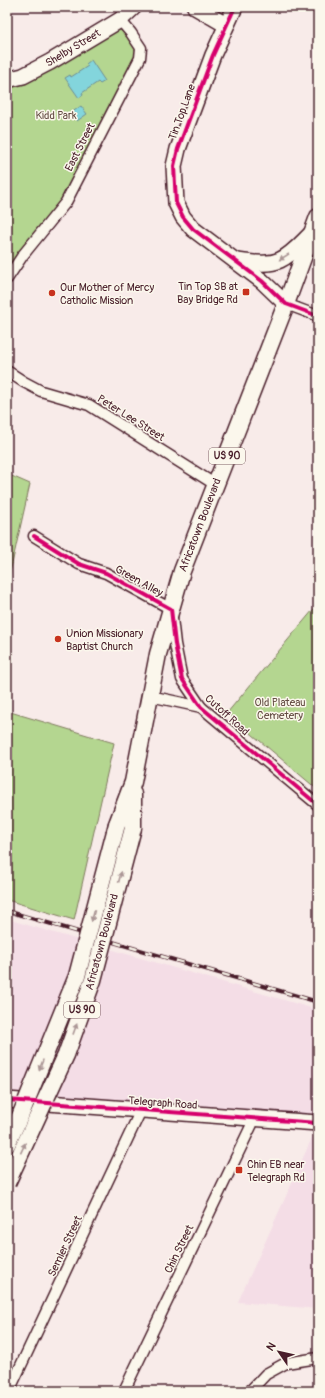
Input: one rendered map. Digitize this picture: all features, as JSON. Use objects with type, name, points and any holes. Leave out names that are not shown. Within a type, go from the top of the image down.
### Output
[{"type":"main road","name":"Africatown Boulevard","points":[[7,1183],[66,1055],[93,980],[125,826],[158,654],[182,571],[301,265],[317,228]]},
{"type":"main road","name":"Africatown Boulevard","points":[[7,1144],[21,1114],[77,976],[125,826]]},
{"type":"street","name":"Shelby Street","points":[[7,80],[30,73],[120,20],[134,7]]},
{"type":"street","points":[[195,7],[226,25]]},
{"type":"street","name":"Tin Top Lane","points":[[235,7],[212,55],[178,149],[174,166],[176,203],[183,217],[193,229],[262,281],[286,304]]},
{"type":"street","name":"East Street","points":[[7,279],[23,255],[66,202],[140,58],[141,48],[131,32],[120,20]]},
{"type":"street","points":[[236,261],[267,263],[278,261],[290,254],[317,228]]},
{"type":"street","points":[[286,304],[318,316]]},
{"type":"street","name":"Peter Lee Street","points":[[7,371],[41,391],[88,405],[216,485]]},
{"type":"street","name":"Green Alley","points":[[34,536],[79,564],[106,573],[171,609]]},
{"type":"street","name":"Cutoff Road","points":[[171,609],[175,644],[182,679],[201,707],[318,805]]},
{"type":"street","name":"Cutoff Road","points":[[150,696],[201,707]]},
{"type":"street","name":"Telegraph Road","points":[[7,1100],[318,1123]]},
{"type":"street","name":"Semler Street","points":[[9,1391],[141,1110]]},
{"type":"street","name":"Chin Street","points":[[124,1391],[255,1118]]},
{"type":"street","points":[[250,1391],[266,1374],[286,1363],[318,1358]]},
{"type":"shaded area","points":[[7,919],[318,1010],[318,1119],[7,1095]]},
{"type":"shaded area","points":[[318,1124],[318,1309],[238,1302],[286,1196]]},
{"type":"green space","name":"Kidd Park","points":[[120,20],[141,48],[66,202],[7,279],[7,80]]},
{"type":"green space","points":[[7,474],[30,484],[7,586]]},
{"type":"green space","name":"Old Plateau Cemetery","points":[[318,604],[318,790],[227,713]]},
{"type":"green space","points":[[7,711],[114,743],[74,920],[7,900]]},
{"type":"water","points":[[91,60],[105,81],[100,84],[98,82],[82,93],[83,95],[79,98],[65,78],[70,75],[71,77],[88,66],[86,64]]},
{"type":"water","points":[[81,106],[87,114],[77,121],[71,113]]},
{"type":"railway","points":[[7,911],[318,1002]]},
{"type":"cycle path","points":[[235,7],[213,55],[178,149],[174,166],[176,203],[183,217],[193,229],[262,281],[286,304],[318,316]]},
{"type":"cycle path","points":[[34,536],[79,564],[106,573],[171,609],[175,644],[182,679],[201,707],[318,805]]},
{"type":"cycle path","points":[[7,1100],[318,1123]]},
{"type":"place","name":"Tin Top SB at Bay Bridge Rd","points":[[246,292]]},
{"type":"place","name":"Our Mother of Mercy Catholic Mission","points":[[52,293]]},
{"type":"place","name":"Union Missionary Baptist Church","points":[[58,639]]},
{"type":"place","name":"Chin EB near Telegraph Rd","points":[[239,1170]]}]
